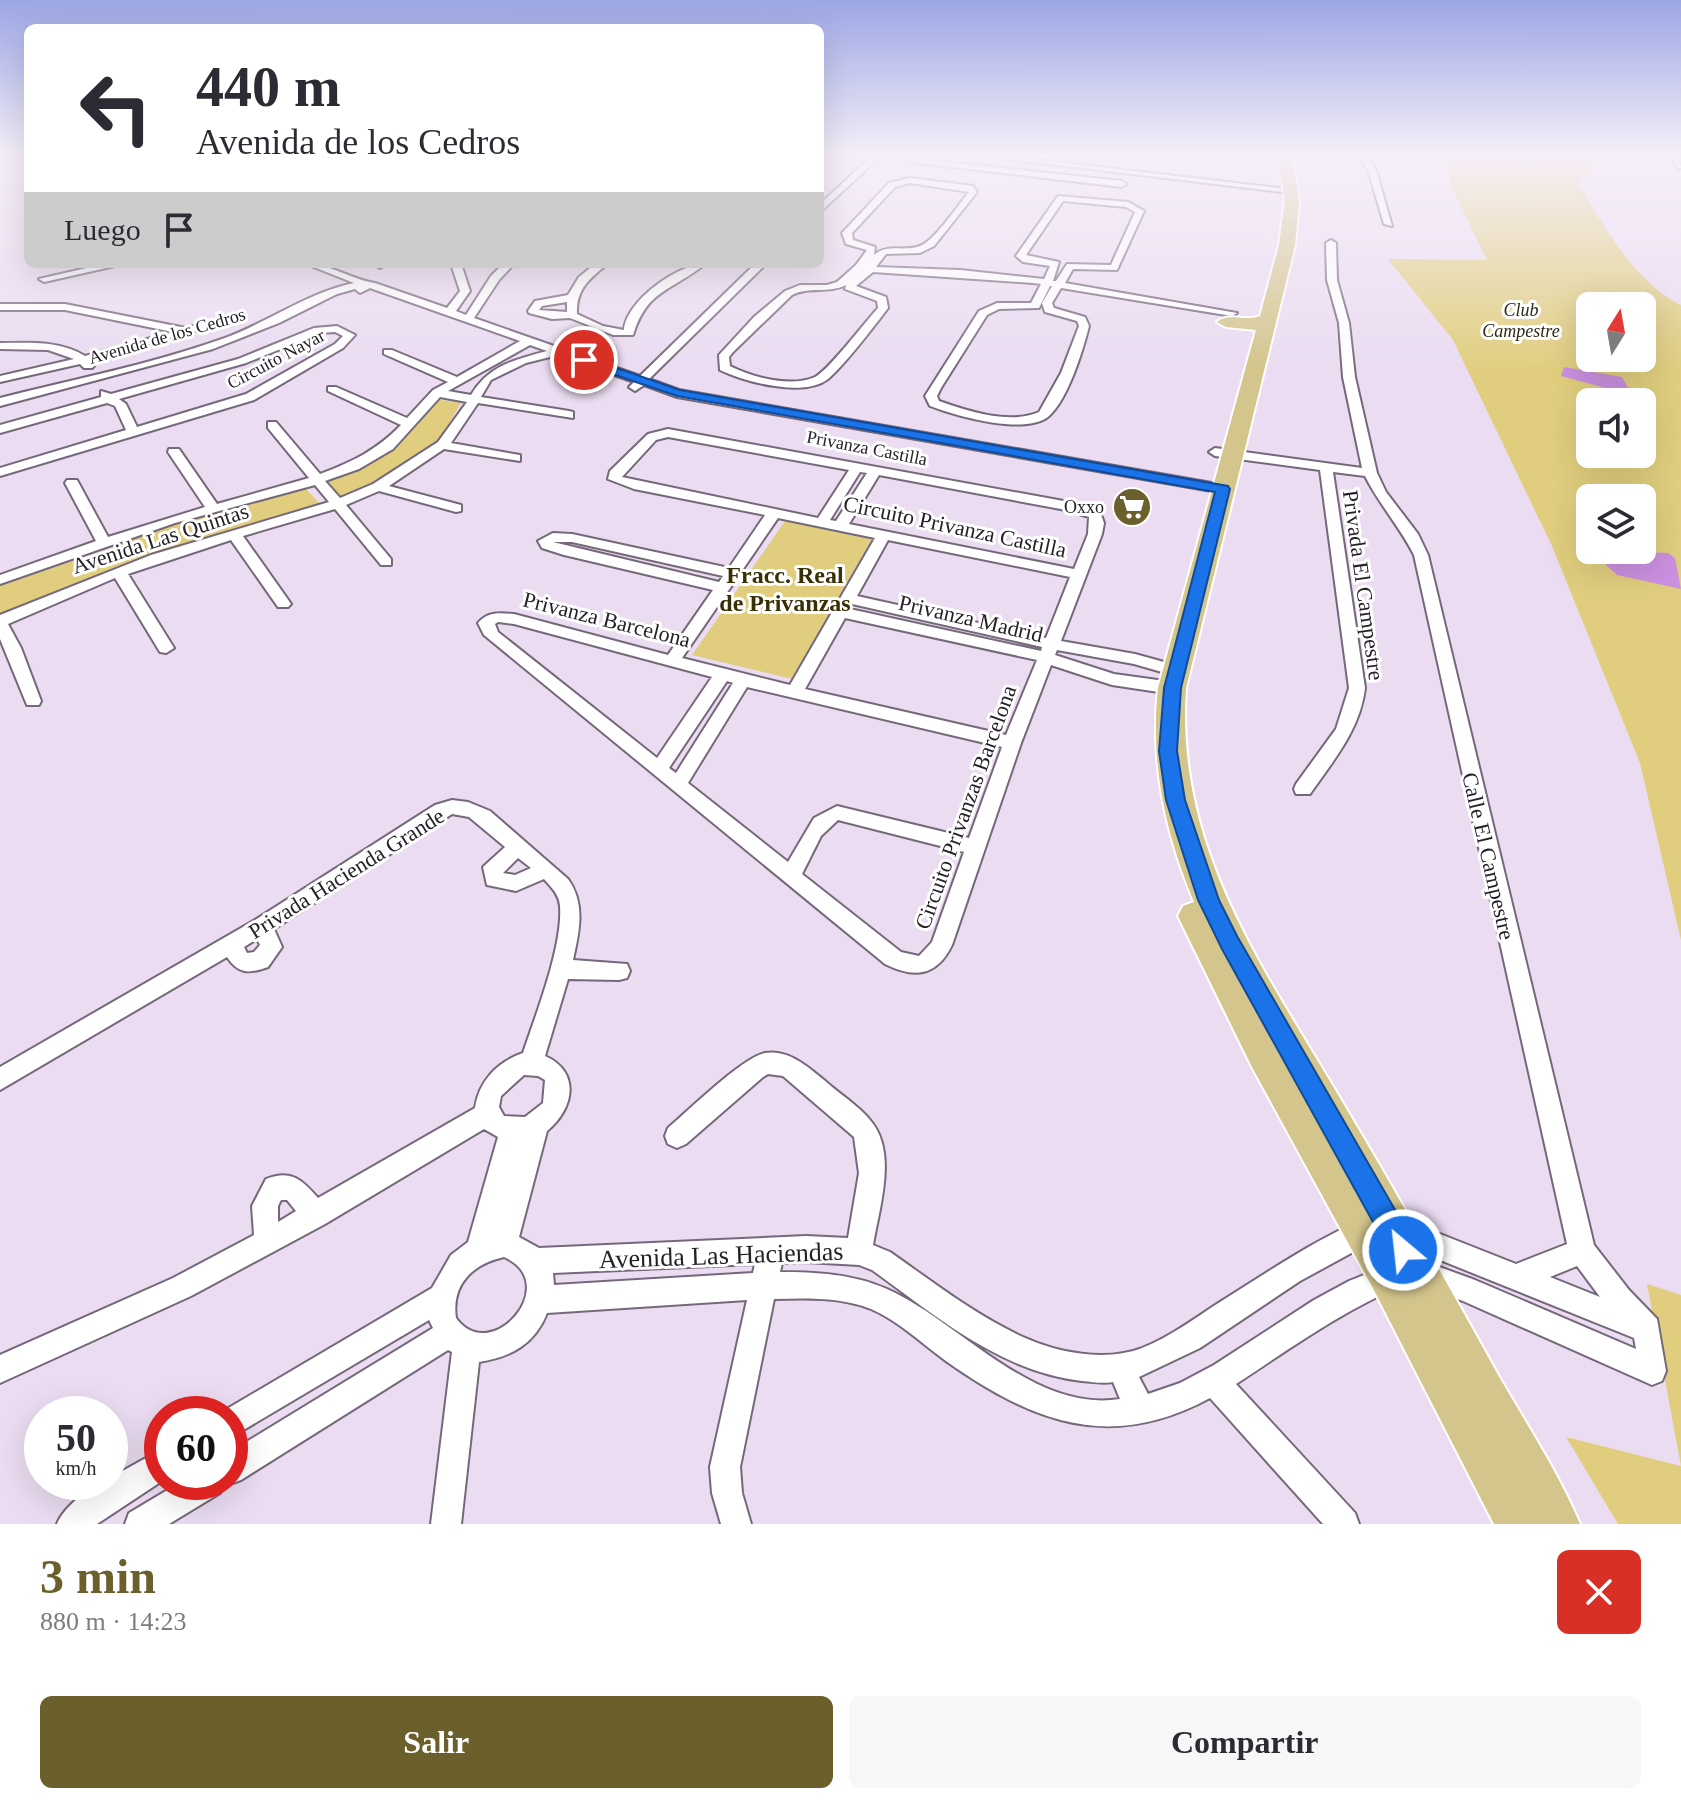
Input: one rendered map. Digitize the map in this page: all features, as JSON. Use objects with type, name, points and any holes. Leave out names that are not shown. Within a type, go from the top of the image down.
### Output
[{"type":"main road","points":[[1282,228],[1282,244],[1247,320],[1224,454],[1164,677],[1170,772],[1179,813],[1208,900],[1229,943],[1403,1274],[1554,1524]]},
{"type":"main road","points":[[1403,1274],[1521,1524]]},
{"type":"street","points":[[853,228],[846,236],[849,242],[872,249],[866,268]]},
{"type":"street","points":[[943,228],[931,244],[920,250],[884,251],[874,259],[866,268],[849,287],[882,299],[883,308],[822,378],[812,383],[787,382],[739,374],[724,368],[723,357],[731,347],[785,295],[798,288],[836,287],[866,268],[1052,286],[1247,320]]},
{"type":"street","points":[[1039,228],[1021,256],[1026,260],[1056,264],[1052,286],[1047,303],[1049,310],[1081,319],[1084,326],[1045,414],[1031,420],[1007,419],[959,411],[934,403],[931,396],[935,388],[983,313],[997,306],[1035,306],[1052,286],[1070,266],[1114,268],[1131,228]]},
{"type":"street","name":"Calle El Campestre","points":[[1331,243],[1332,280],[1344,323],[1349,377],[1370,473],[1380,493],[1411,534],[1421,555],[1582,1251],[1619,1300],[1647,1329]]},
{"type":"street","points":[[44,279],[99,268]]},
{"type":"street","points":[[323,268],[351,277],[360,288],[517,347],[637,385]]},
{"type":"street","points":[[457,268],[464,292]]},
{"type":"street","points":[[468,319],[485,291],[505,268]]},
{"type":"street","points":[[572,315],[570,298],[580,281],[597,268]]},
{"type":"street","points":[[629,333],[631,318],[647,298],[692,268]]},
{"type":"street","points":[[654,310],[694,268]]},
{"type":"street","points":[[637,385],[757,268]]},
{"type":"street","points":[[360,288],[383,288],[530,340],[671,400],[1214,492]]},
{"type":"street","name":"Avenida de los Cedros","points":[[0,409],[236,338],[336,292],[360,288]]},
{"type":"street","points":[[464,292],[485,291]]},
{"type":"street","points":[[450,312],[464,292]]},
{"type":"street","points":[[570,298],[539,303],[533,311],[552,316],[572,315],[609,333],[629,333],[639,329],[646,320]]},
{"type":"street","points":[[0,304],[65,307],[188,332]]},
{"type":"street","points":[[0,379],[84,360],[224,321]]},
{"type":"street","name":"Circuito Nayar","points":[[0,429],[117,399],[242,361],[318,330],[337,329],[350,335],[339,346],[250,397],[0,472]]},
{"type":"street","points":[[0,337],[46,341],[84,360],[104,378],[133,432]]},
{"type":"street","points":[[515,458],[442,445],[491,369],[530,340]]},
{"type":"street","points":[[0,346],[58,347]]},
{"type":"street","points":[[491,369],[559,351]]},
{"type":"street","points":[[388,352],[457,381]]},
{"type":"street","points":[[102,355],[104,378]]},
{"type":"street","name":"Avenida Las Quintas","points":[[0,580],[170,520],[320,480],[373,456],[409,424],[437,393],[457,381],[491,369]]},
{"type":"street","name":"Avenida de los Cedros","points":[[0,402],[104,378]]},
{"type":"street","points":[[332,389],[409,424]]},
{"type":"street","points":[[437,393],[569,415]]},
{"type":"street","points":[[272,425],[386,562]]},
{"type":"street","name":"Privanza Castilla","points":[[822,522],[634,485],[615,479],[615,474],[652,437],[668,433],[1069,506],[1095,515],[1095,534],[1048,650]]},
{"type":"street","name":"Avenida Las Quintas","points":[[0,622],[119,572],[337,504],[378,487],[442,445]]},
{"type":"street","points":[[174,452],[213,508]]},
{"type":"street","points":[[1224,454],[1370,473]]},
{"type":"street","points":[[822,522],[857,467]]},
{"type":"street","name":"Privada El Campestre","points":[[1303,789],[1350,723],[1356,704],[1357,688],[1326,468]]},
{"type":"street","points":[[841,525],[875,471]]},
{"type":"street","points":[[72,483],[105,544]]},
{"type":"street","points":[[378,487],[456,508]]},
{"type":"street","points":[[673,660],[774,513]]},
{"type":"street","name":"Circuito Privanza Castilla","points":[[822,522],[1078,574]]},
{"type":"street","points":[[235,535],[283,604]]},
{"type":"street","points":[[795,692],[884,535]]},
{"type":"street","points":[[723,588],[556,549],[545,541],[553,537],[572,538],[734,574]]},
{"type":"street","points":[[119,572],[166,648]]},
{"type":"street","name":"Privanza Madrid","points":[[845,606],[1048,650],[1096,652],[1164,677]]},
{"type":"street","name":"Privanza Barcelona","points":[[921,968],[905,965],[893,958],[492,635],[486,623],[495,617],[514,619],[743,680],[1012,743]]},
{"type":"street","points":[[0,622],[33,701]]},
{"type":"street","name":"Privanza Madrid","points":[[1048,650],[1112,679],[1164,677]]},
{"type":"street","name":"Circuito Privanzas Barcelona","points":[[921,968],[930,963],[941,945],[1048,650]]},
{"type":"street","points":[[1090,670],[1096,652]]},
{"type":"street","points":[[659,769],[723,674]]},
{"type":"street","points":[[678,784],[743,680]]},
{"type":"street","name":"Privada Hacienda Grande","points":[[0,1079],[230,945],[242,962],[260,961],[271,947],[262,926],[350,867],[453,806],[472,809],[545,870],[568,893],[572,904],[559,969],[531,1064]]},
{"type":"street","points":[[791,877],[821,821],[837,813],[974,847]]},
{"type":"street","points":[[518,847],[493,867],[494,879],[516,883],[545,870]]},
{"type":"street","points":[[559,969],[619,971]]},
{"type":"street","points":[[677,1136],[755,1069],[776,1063],[797,1072],[863,1129],[869,1141],[872,1163],[859,1252]]},
{"type":"street","points":[[492,1247],[537,1124],[553,1109],[559,1086],[551,1071],[531,1064],[510,1069],[495,1082],[489,1093],[489,1113],[495,1122],[512,1130],[537,1124]]},
{"type":"street","points":[[0,1369],[182,1287],[268,1242],[489,1113]]},
{"type":"street","points":[[492,1247],[512,1130]]},
{"type":"street","points":[[268,1242],[263,1211],[268,1195],[275,1188],[292,1187],[316,1215]]},
{"type":"street","points":[[1378,1229],[1427,1239],[1647,1329],[1652,1371],[1466,1289],[1403,1274]]},
{"type":"street","name":"Avenida Las Haciendas","points":[[536,1261],[771,1251],[859,1252],[881,1261],[974,1327],[1019,1350],[1058,1364],[1106,1369],[1143,1362],[1190,1338],[1291,1272],[1378,1229]]},
{"type":"street","points":[[248,1459],[458,1341],[496,1346],[524,1329],[540,1300],[542,1279],[536,1261],[517,1246],[492,1247],[456,1269],[442,1297],[442,1317],[458,1341],[446,1524]]},
{"type":"street","points":[[736,1524],[727,1493],[725,1467],[771,1251]]},
{"type":"street","points":[[1516,1277],[1582,1251]]},
{"type":"street","name":"Avenida Las Haciendas","points":[[540,1300],[696,1286],[836,1287],[895,1306],[1005,1383],[1053,1404],[1112,1415],[1187,1395],[1331,1305],[1403,1274]]},
{"type":"street","points":[[248,1412],[442,1297]]},
{"type":"street","points":[[1120,1366],[1140,1410]]},
{"type":"street","points":[[1213,1379],[1344,1524]]},
{"type":"street","points":[[72,1524],[102,1500],[144,1475]]},
{"type":"street","points":[[140,1524],[179,1500]]},
{"type":"green space","name":"Club Campestre","points":[[1471,228],[1606,228],[1635,268],[1665,296],[1681,305],[1681,940],[1640,763],[1552,546],[1453,340],[1388,259],[1487,260]]},
{"type":"green space","points":[[435,399],[461,403],[438,442],[371,486],[339,499],[328,481],[376,459]]},
{"type":"green space","points":[[306,489],[321,505],[144,556],[0,614],[0,585],[109,549],[150,530]]},
{"type":"green space","points":[[785,521],[872,539],[792,679],[692,655]]},
{"type":"green space","points":[[1647,1284],[1681,1295],[1681,1466]]},
{"type":"green space","points":[[1566,1437],[1681,1466],[1681,1524],[1618,1524]]},
{"type":"shaded area","points":[[1564,367],[1576,369],[1576,372],[1622,377],[1628,388],[1606,388],[1561,376]]},
{"type":"shaded area","points":[[1656,552],[1668,553],[1675,558],[1681,589],[1617,575],[1605,564],[1656,564]]},
{"type":"place","name":"Oxxo","points":[[1132,507]]},
{"type":"district","name":"Fracc. Real de Privanzas","points":[[785,589]]},
{"type":"route","points":[[584,360],[677,393],[1223,489],[1172,688],[1167,728],[1175,800],[1208,900],[1229,943],[1403,1250]]}]
